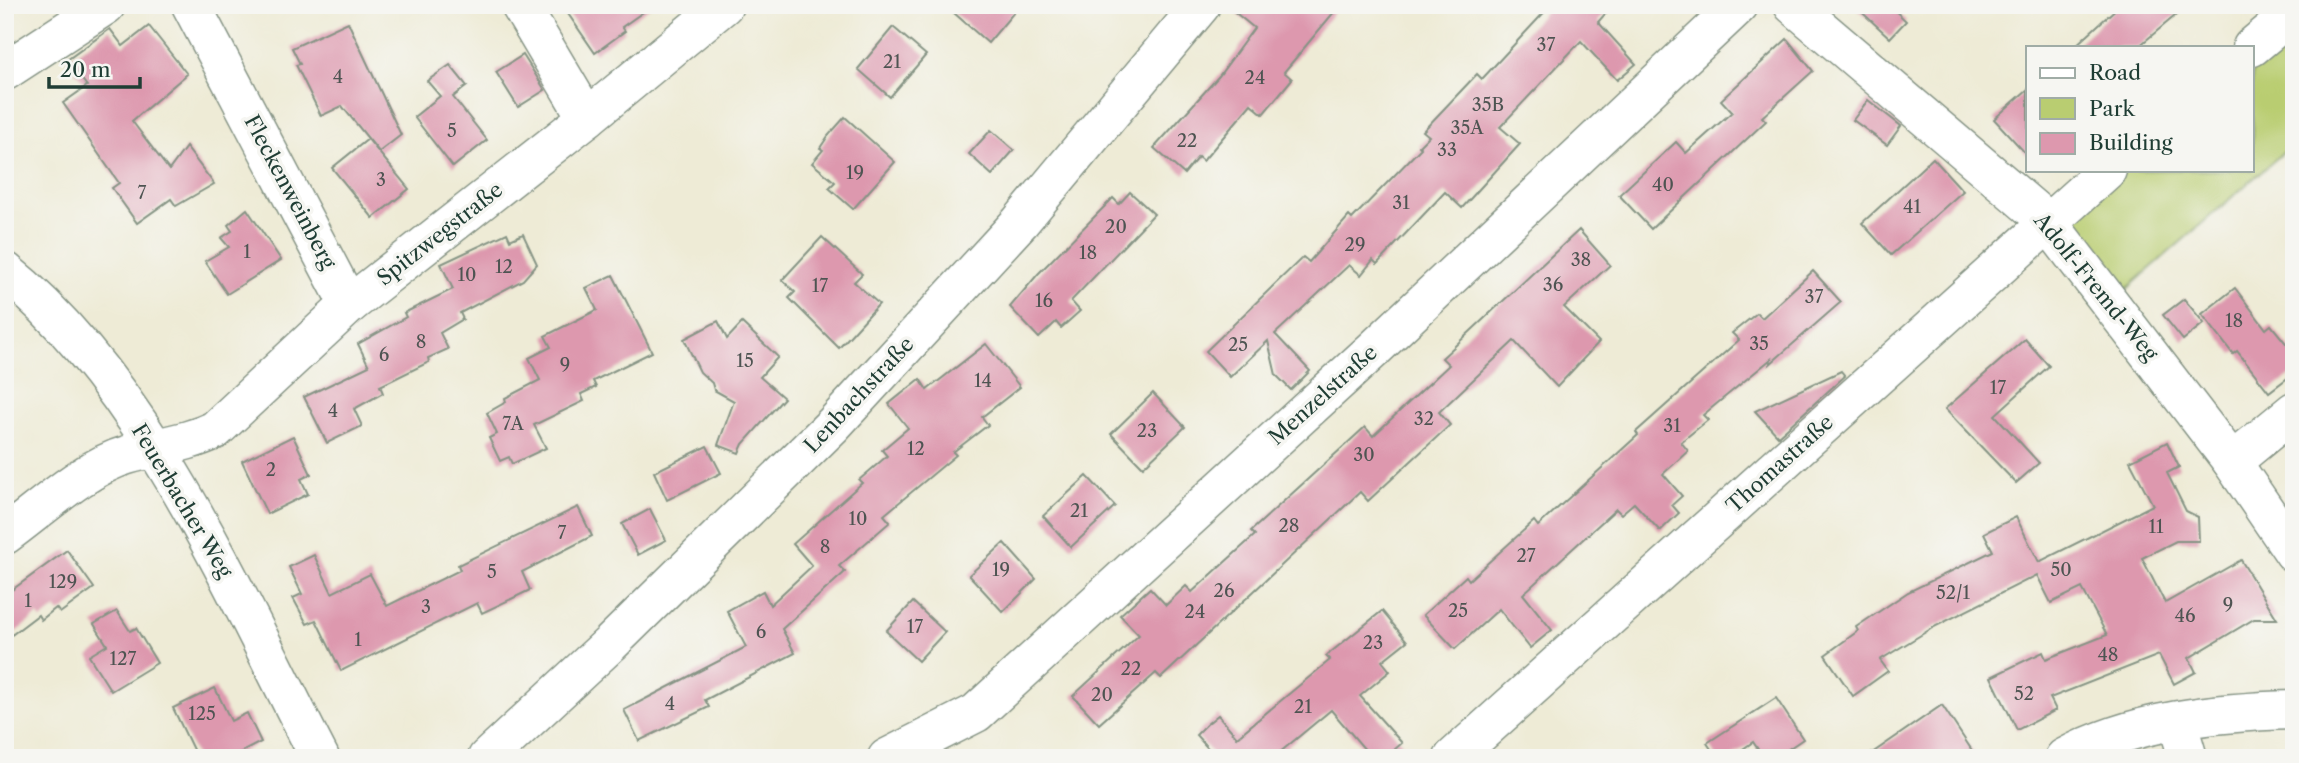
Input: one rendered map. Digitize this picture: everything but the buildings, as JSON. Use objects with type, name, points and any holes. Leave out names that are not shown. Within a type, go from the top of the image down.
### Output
[{"type":"street","points":[[5,71],[106,5]]},
{"type":"street","name":"Fleckenweinberg","points":[[191,5],[349,305]]},
{"type":"street","points":[[520,5],[587,118]]},
{"type":"street","name":"Spitzwegstraße","points":[[5,535],[98,467],[126,455],[192,441],[215,430],[349,305],[587,118],[724,5]]},
{"type":"street","name":"Lenbachstraße","points":[[487,758],[611,643],[833,425],[1020,222],[1201,5]]},
{"type":"street","name":"Menzelstraße","points":[[887,758],[976,713],[1373,350],[1739,5]]},
{"type":"street","name":"Adolf-Fremd-Weg","points":[[1793,5],[2047,221],[2112,302],[2232,462],[2294,553]]},
{"type":"street","points":[[2253,46],[2294,12]]},
{"type":"street","name":"Thomastraße","points":[[1453,758],[2047,221],[2105,172]]},
{"type":"street","name":"Feuerbacher Weg","points":[[5,271],[65,328],[109,383],[153,449],[214,548],[320,758]]},
{"type":"street","points":[[2232,462],[2294,411]]},
{"type":"street","points":[[2064,758],[2113,735],[2177,721],[2219,714],[2294,709]]},
{"type":"street","points":[[2177,721],[2188,758]]},
{"type":"green space","points":[[2294,12],[2294,143],[2112,302],[2047,221],[2105,172],[2254,172],[2253,46]]}]
